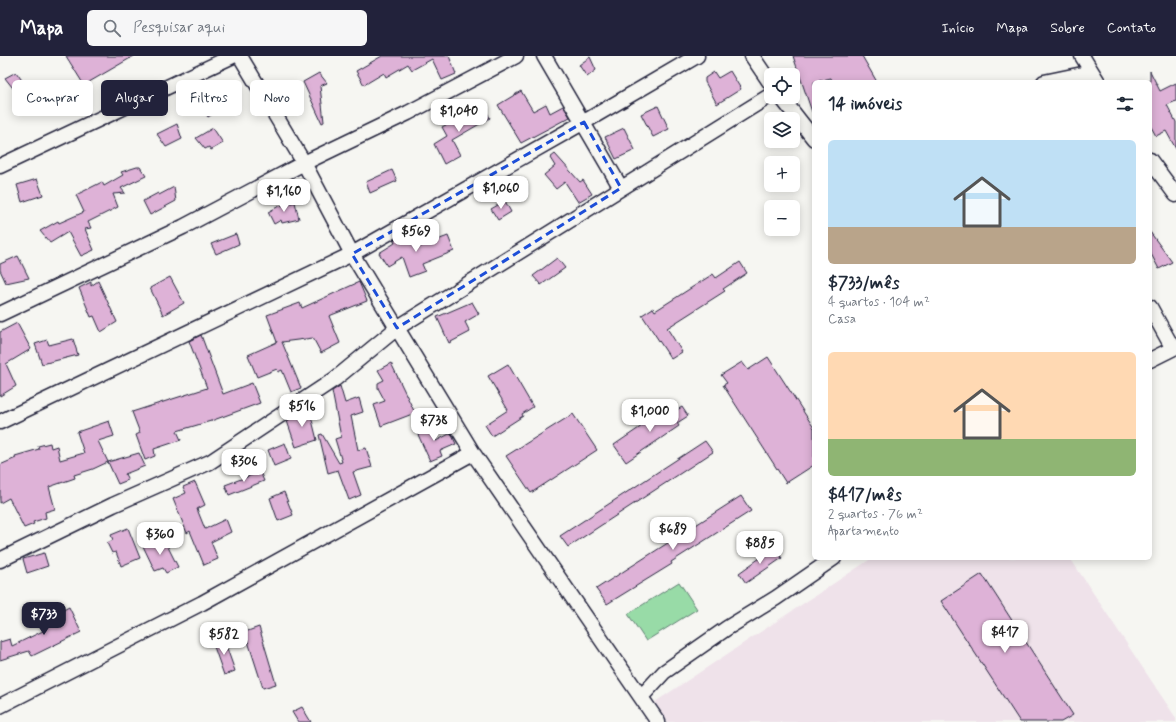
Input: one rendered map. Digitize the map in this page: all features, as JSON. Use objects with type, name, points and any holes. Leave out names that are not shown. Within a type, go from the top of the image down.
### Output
[{"type":"street","points":[[0,166],[233,56]]},
{"type":"street","points":[[240,56],[304,163],[352,254],[474,453],[658,722]]},
{"type":"street","points":[[0,314],[183,227],[304,163],[408,113],[516,56]]},
{"type":"street","points":[[544,56],[584,122],[621,188]]},
{"type":"street","points":[[0,422],[352,254],[697,56]]},
{"type":"street","points":[[752,56],[764,74]]},
{"type":"street","points":[[1064,80],[1095,77],[1082,56]]},
{"type":"street","points":[[0,560],[113,505],[210,462],[335,380],[397,328],[764,99]]},
{"type":"street","points":[[786,104],[812,136]]},
{"type":"street","points":[[1153,170],[1176,195]]},
{"type":"street","points":[[1152,311],[1171,345],[1176,347]]},
{"type":"street","points":[[1152,359],[1176,347]]},
{"type":"street","points":[[0,706],[202,603],[474,453]]},
{"type":"street","points":[[641,697],[664,672],[727,628],[776,598],[831,560]]},
{"type":"highlighted area","points":[[584,122],[621,188],[397,328],[352,254]]},
{"type":"shaded area","points":[[869,560],[1071,560],[1176,718],[1176,722],[668,722],[655,702]]},
{"type":"green space","points":[[679,582],[697,609],[646,641],[628,614]]},
{"type":"building","points":[[66,56],[134,56],[93,80],[81,80]]},
{"type":"building","points":[[382,56],[449,56],[456,74],[442,80],[432,59],[412,70],[408,64],[386,77],[384,73],[364,85],[356,71]]},
{"type":"building","points":[[793,56],[862,56],[876,80],[832,80],[831,78],[812,80],[812,112],[800,77],[800,68],[797,68]]},
{"type":"building","points":[[590,57],[596,70],[587,77],[579,65]]},
{"type":"building","points":[[730,71],[741,89],[717,104],[705,82],[705,78],[714,72],[718,78]]},
{"type":"building","points":[[1150,71],[1160,91],[1176,83],[1176,101],[1167,105],[1176,122],[1176,149],[1166,131],[1156,136],[1152,129],[1152,80],[1150,80]]},
{"type":"building","points":[[16,72],[22,80],[12,80],[12,87],[5,78]]},
{"type":"building","points":[[319,73],[327,83],[320,86],[324,122],[322,123],[304,84],[304,81]]},
{"type":"building","points":[[521,91],[533,111],[546,104],[550,113],[563,106],[570,117],[521,143],[498,105]]},
{"type":"building","points":[[483,105],[490,118],[452,140],[460,155],[444,164],[434,144],[447,136],[442,127]]},
{"type":"building","points":[[658,106],[669,129],[653,137],[641,114]]},
{"type":"building","points":[[177,124],[182,139],[166,147],[157,134]]},
{"type":"building","points":[[213,128],[223,143],[211,150],[209,147],[205,149],[196,138]]},
{"type":"building","points":[[624,128],[635,150],[616,159],[605,137]]},
{"type":"building","points":[[555,154],[580,182],[583,180],[592,194],[578,202],[565,182],[556,189],[544,175],[555,166],[550,158]]},
{"type":"building","points":[[140,167],[146,176],[121,188],[125,193],[113,194],[118,207],[88,222],[91,228],[85,229],[94,250],[81,256],[68,232],[50,243],[40,231],[58,221],[59,223],[84,212],[76,195],[102,182],[104,186],[123,175],[121,172]]},
{"type":"building","points":[[392,170],[397,181],[370,193],[366,182]]},
{"type":"building","points":[[37,179],[43,195],[22,202],[17,185]]},
{"type":"building","points":[[174,187],[176,201],[150,215],[143,201]]},
{"type":"building","points":[[505,201],[511,212],[498,220],[491,209]]},
{"type":"building","points":[[295,202],[299,219],[282,223],[281,220],[274,224],[268,212],[279,206]]},
{"type":"building","points":[[409,233],[416,248],[448,236],[454,251],[422,264],[425,271],[409,277],[402,257],[387,266],[379,253],[395,243],[394,240]]},
{"type":"building","points":[[236,234],[239,244],[216,254],[211,244]]},
{"type":"building","points":[[1152,235],[1172,262],[1159,269],[1152,256]]},
{"type":"building","points":[[18,256],[29,278],[6,283],[0,270],[0,264]]},
{"type":"building","points":[[557,258],[565,268],[541,285],[533,276]]},
{"type":"building","points":[[740,262],[747,273],[723,289],[725,291],[667,328],[682,352],[671,359],[642,315],[653,308],[655,311],[713,274],[716,278]]},
{"type":"building","points":[[170,277],[184,303],[163,315],[150,288]]},
{"type":"building","points":[[98,281],[117,322],[101,332],[94,316],[91,317],[79,288],[91,282],[91,286]]},
{"type":"building","points":[[359,282],[367,301],[329,316],[340,343],[321,353],[313,338],[282,342],[301,388],[291,392],[282,370],[278,372],[277,369],[257,377],[248,355],[277,342],[267,315],[300,303],[302,308]]},
{"type":"building","points":[[472,302],[479,314],[465,322],[470,332],[449,343],[437,317]]},
{"type":"building","points":[[17,323],[31,349],[6,364],[16,386],[0,396],[0,332]]},
{"type":"building","points":[[201,335],[223,394],[252,383],[260,403],[211,421],[177,431],[181,440],[154,449],[155,456],[145,460],[136,435],[140,433],[132,412],[207,388],[189,341]]},
{"type":"building","points":[[73,339],[78,355],[42,364],[35,344],[47,340],[49,345]]},
{"type":"building","points":[[768,357],[812,425],[812,466],[786,483],[723,385],[727,383],[721,375],[742,362],[748,370]]},
{"type":"building","points":[[391,363],[415,413],[381,426],[374,405],[385,401],[378,388],[378,383],[384,380],[378,370]]},
{"type":"building","points":[[508,364],[533,407],[522,414],[523,416],[492,436],[485,425],[508,410],[488,376]]},
{"type":"building","points":[[340,386],[345,403],[359,398],[363,412],[351,416],[358,450],[366,448],[372,467],[353,472],[361,495],[349,500],[338,470],[328,473],[319,435],[322,434],[339,463],[342,462],[335,439],[341,437],[332,391]]},
{"type":"building","points":[[682,407],[688,416],[677,423],[679,426],[626,462],[614,445],[667,409],[670,414]]},
{"type":"building","points":[[306,408],[311,416],[317,440],[296,447],[287,421]]},
{"type":"building","points":[[573,414],[597,450],[531,493],[506,456]]},
{"type":"building","points":[[109,421],[114,436],[98,441],[108,462],[74,475],[75,478],[49,487],[55,509],[45,512],[46,518],[33,522],[34,524],[24,528],[9,498],[0,503],[0,465],[16,458],[15,456],[39,449],[38,446],[50,443],[51,448],[57,446],[60,460],[84,453],[77,432]]},
{"type":"building","points":[[428,423],[436,441],[451,433],[456,444],[440,451],[442,456],[430,461],[415,428]]},
{"type":"building","points":[[705,441],[713,452],[568,547],[560,536]]},
{"type":"building","points":[[285,443],[291,459],[274,466],[268,450]]},
{"type":"building","points":[[139,453],[145,466],[125,474],[128,480],[118,484],[108,462]]},
{"type":"building","points":[[260,472],[264,481],[229,495],[225,485]]},
{"type":"building","points":[[195,482],[205,505],[197,509],[205,529],[226,519],[231,532],[211,542],[218,559],[204,565],[190,531],[187,533],[173,499],[186,493],[183,487]]},
{"type":"building","points":[[284,492],[293,515],[278,521],[270,498]]},
{"type":"building","points":[[741,496],[751,511],[671,562],[672,564],[607,604],[596,589]]},
{"type":"building","points":[[128,528],[140,558],[121,566],[116,552],[112,553],[107,543],[113,540],[111,535]]},
{"type":"building","points":[[163,537],[178,567],[166,573],[163,568],[155,571],[143,546]]},
{"type":"building","points":[[774,548],[782,558],[746,583],[739,573]]},
{"type":"building","points":[[44,553],[48,566],[27,573],[23,559]]},
{"type":"building","points":[[982,574],[1073,715],[1061,722],[1020,722],[941,601]]},
{"type":"building","points":[[69,607],[81,632],[32,656],[29,651],[0,660],[0,642],[10,639],[12,646],[45,630],[41,622]]},
{"type":"building","points":[[259,627],[276,684],[263,688],[245,632]]},
{"type":"building","points":[[223,637],[235,671],[224,675],[212,641]]},
{"type":"building","points":[[302,707],[311,722],[298,722],[292,712]]}]
